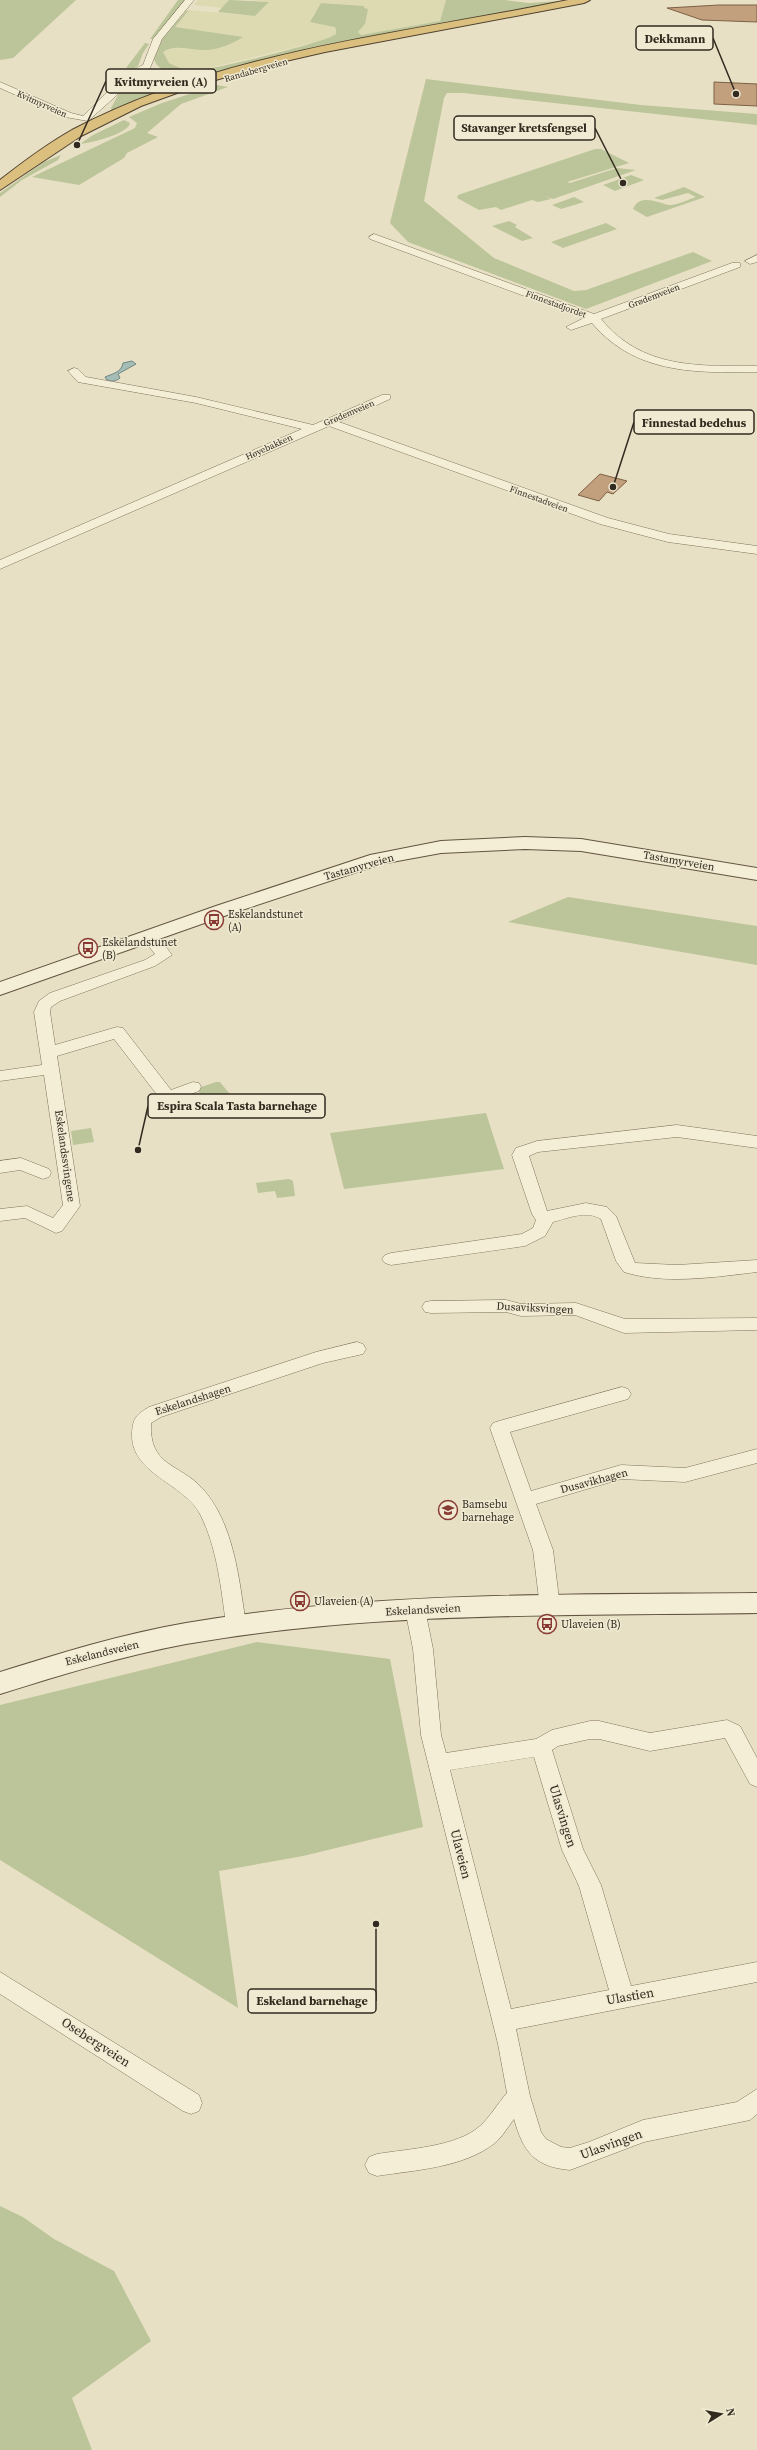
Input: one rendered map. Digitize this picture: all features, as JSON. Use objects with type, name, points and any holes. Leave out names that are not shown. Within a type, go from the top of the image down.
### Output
[{"type":"highway","name":"Randabergveien","points":[[0,186],[45,152],[78,133],[176,88],[309,52],[584,0]]},
{"type":"highway","name":"Randabergveien","points":[[0,191],[54,154],[114,122],[168,98],[277,63],[417,31]]},
{"type":"main road","name":"Tastamyrveien","points":[[0,989],[377,859],[441,848],[525,843],[581,845],[757,874]]},
{"type":"main road","name":"Eskelandsveien","points":[[0,1683],[97,1653],[236,1624],[415,1609],[757,1603]]},
{"type":"street","name":"Kvitmyrveien","points":[[0,85],[68,115],[85,119],[117,89],[130,74],[147,66],[148,54],[190,0]]},
{"type":"street","name":"Finnestadjordet","points":[[374,237],[594,318],[607,334],[625,348],[656,361],[697,368],[757,370]]},
{"type":"street","name":"Grødemveien","points":[[572,327],[736,265]]},
{"type":"street","name":"Høyebakken","points":[[74,371],[82,380],[196,400],[312,428]]},
{"type":"street","name":"Grødemveien","points":[[312,428],[386,397]]},
{"type":"street","name":"Finnestadveien","points":[[328,422],[604,521],[668,538],[757,550]]},
{"type":"street","name":"Høyebakken","points":[[0,565],[312,428]]},
{"type":"street","name":"Eskelandssvingene","points":[[0,1215],[27,1212],[56,1226],[72,1206],[42,1012],[44,1005],[55,997],[150,963],[164,955],[149,937]]},
{"type":"street","points":[[48,1051],[63,1050],[117,1032],[171,1101],[193,1088]]},
{"type":"street","points":[[0,1076],[51,1069]]},
{"type":"street","points":[[757,1142],[678,1131],[527,1149],[520,1155],[540,1214],[545,1217],[594,1209],[605,1213],[608,1216],[625,1262],[630,1268],[659,1270],[740,1268],[757,1266]]},
{"type":"street","points":[[0,1167],[21,1164],[43,1173]]},
{"type":"street","points":[[391,1259],[525,1240],[536,1236],[545,1223],[545,1217]]},
{"type":"street","name":"Dusaviksvingen","points":[[431,1307],[506,1306],[521,1310],[576,1310],[624,1326],[757,1324]]},
{"type":"street","name":"Eskelandshagen","points":[[236,1624],[227,1567],[203,1502],[160,1469],[145,1452],[139,1435],[142,1420],[155,1412],[322,1358],[357,1349]]},
{"type":"street","points":[[550,1607],[543,1550],[499,1428],[622,1394]]},
{"type":"street","name":"Dusavikhagen","points":[[526,1500],[621,1472],[686,1475],[757,1456]]},
{"type":"street","name":"Ulaveien","points":[[415,1609],[423,1649],[431,1735],[503,2021],[519,2096]]},
{"type":"street","points":[[438,1763],[541,1747],[552,1739],[590,1730],[600,1730],[650,1742],[730,1729],[757,1778]]},
{"type":"street","name":"Ulasvingen","points":[[541,1747],[573,1850],[590,1885],[617,1974],[622,1998]]},
{"type":"street","name":"Ulastien","points":[[503,2021],[757,1972]]},
{"type":"street","name":"Osebergveien","points":[[0,1982],[191,2103]]},
{"type":"street","points":[[377,2165],[463,2149],[478,2142],[488,2134],[519,2096]]},
{"type":"street","name":"Ulasvingen","points":[[519,2096],[531,2138],[538,2147],[558,2158],[570,2158],[590,2153],[643,2131],[742,2112],[757,2100]]},
{"type":"shaded area","points":[[198,0],[229,0],[222,8],[194,5]]},
{"type":"shaded area","points":[[250,0],[446,0],[440,21],[361,35],[358,32],[365,24],[363,6],[324,3],[312,16],[336,29],[336,34],[330,39],[200,70],[180,68],[169,63],[164,57],[163,52],[175,48],[207,50],[209,33],[174,27],[189,10],[255,16],[269,2]]},
{"type":"green space","points":[[0,0],[76,0],[13,58],[0,60]]},
{"type":"green space","points":[[178,0],[185,0],[153,39],[150,39]]},
{"type":"green space","points":[[229,0],[269,2],[255,16],[218,12]]},
{"type":"green space","points":[[446,0],[505,0],[529,3],[574,0],[444,24],[200,78],[189,78],[195,79],[167,89],[163,82],[150,74],[165,71],[156,64],[154,57],[155,52],[162,39],[186,11],[189,10],[175,27],[243,37],[217,49],[202,50],[173,48],[163,52],[169,63],[192,71],[266,56],[311,44],[336,34],[336,29],[334,27],[310,22],[321,3],[364,6],[364,8],[368,9],[365,24],[358,32],[361,35],[440,21]]},
{"type":"green space","points":[[145,43],[149,44],[143,53],[138,66],[133,69],[126,68]]},
{"type":"green space","points":[[140,72],[155,78],[162,83],[165,89],[112,112],[111,108],[122,88],[130,78]]},
{"type":"green space","points":[[426,79],[641,105],[757,114],[757,125],[463,93],[447,93],[444,98],[424,201],[494,258],[574,291],[586,290],[693,252],[712,261],[586,309],[408,242],[390,223]]},
{"type":"green space","points":[[217,85],[228,87],[181,104],[147,133],[158,137],[127,153],[124,158],[79,185],[32,177],[135,128],[137,123],[129,117],[162,103]]},
{"type":"green space","points":[[124,120],[130,123],[123,131],[100,140],[80,144],[93,135]]},
{"type":"green space","points":[[595,149],[601,149],[629,163],[567,182],[570,183],[617,168],[636,170],[553,199],[545,196],[551,199],[538,202],[532,200],[501,210],[496,207],[479,210],[457,198],[458,195]]},
{"type":"green space","points":[[61,155],[58,160],[22,180],[0,197],[0,193],[44,162]]},
{"type":"green space","points":[[631,175],[644,180],[615,191],[603,185]]},
{"type":"green space","points":[[684,187],[705,197],[647,217],[633,209],[640,201],[645,200],[672,205],[696,197],[688,193],[662,200],[654,198]]},
{"type":"green space","points":[[574,197],[584,202],[561,209],[552,205]]},
{"type":"green space","points":[[509,221],[517,225],[515,227],[533,238],[522,241],[492,226]]},
{"type":"green space","points":[[606,223],[617,229],[563,248],[551,242]]},
{"type":"green space","points":[[568,897],[757,926],[757,965],[508,922]]},
{"type":"green space","points":[[220,1082],[229,1093],[209,1101],[195,1089]]},
{"type":"green space","points":[[486,1113],[504,1169],[344,1189],[330,1133]]},
{"type":"green space","points":[[91,1128],[94,1142],[73,1145],[71,1131]]},
{"type":"green space","points":[[289,1179],[293,1181],[295,1196],[277,1198],[275,1191],[258,1193],[256,1183]]},
{"type":"green space","points":[[257,1642],[390,1659],[423,1827],[303,1856],[219,1871],[238,2008],[0,1860],[0,1705]]},
{"type":"green space","points":[[0,2206],[23,2217],[54,2239],[114,2271],[151,2341],[72,2398],[92,2450],[0,2450]]},
{"type":"water","points":[[132,361],[136,364],[118,374],[120,378],[113,381],[106,379],[105,377],[119,371],[123,363]]},
{"type":"building","points":[[719,5],[757,5],[757,22],[702,20],[667,8]]},
{"type":"building","points":[[714,82],[757,84],[757,106],[714,104]]},
{"type":"building","points":[[600,474],[627,481],[613,494],[607,492],[599,501],[578,495]]},
{"type":"place","name":"Dekkmann","points":[[736,94]]},
{"type":"place","name":"Kvitmyrveien (A)","points":[[77,145]]},
{"type":"place","name":"Stavanger kretsfengsel","points":[[623,183]]},
{"type":"place","name":"Finnestad bedehus","points":[[613,487]]},
{"type":"place","name":"Eskelandstunet (A)","points":[[214,920]]},
{"type":"place","name":"Eskelandstunet (B)","points":[[88,948]]},
{"type":"place","name":"Espira Scala Tasta barnehage","points":[[138,1150]]},
{"type":"place","name":"Bamsebu barnehage","points":[[448,1510]]},
{"type":"place","name":"Ulaveien (A)","points":[[300,1601]]},
{"type":"place","name":"Ulaveien (B)","points":[[547,1624]]},
{"type":"place","name":"Eskeland barnehage","points":[[376,1924]]}]
